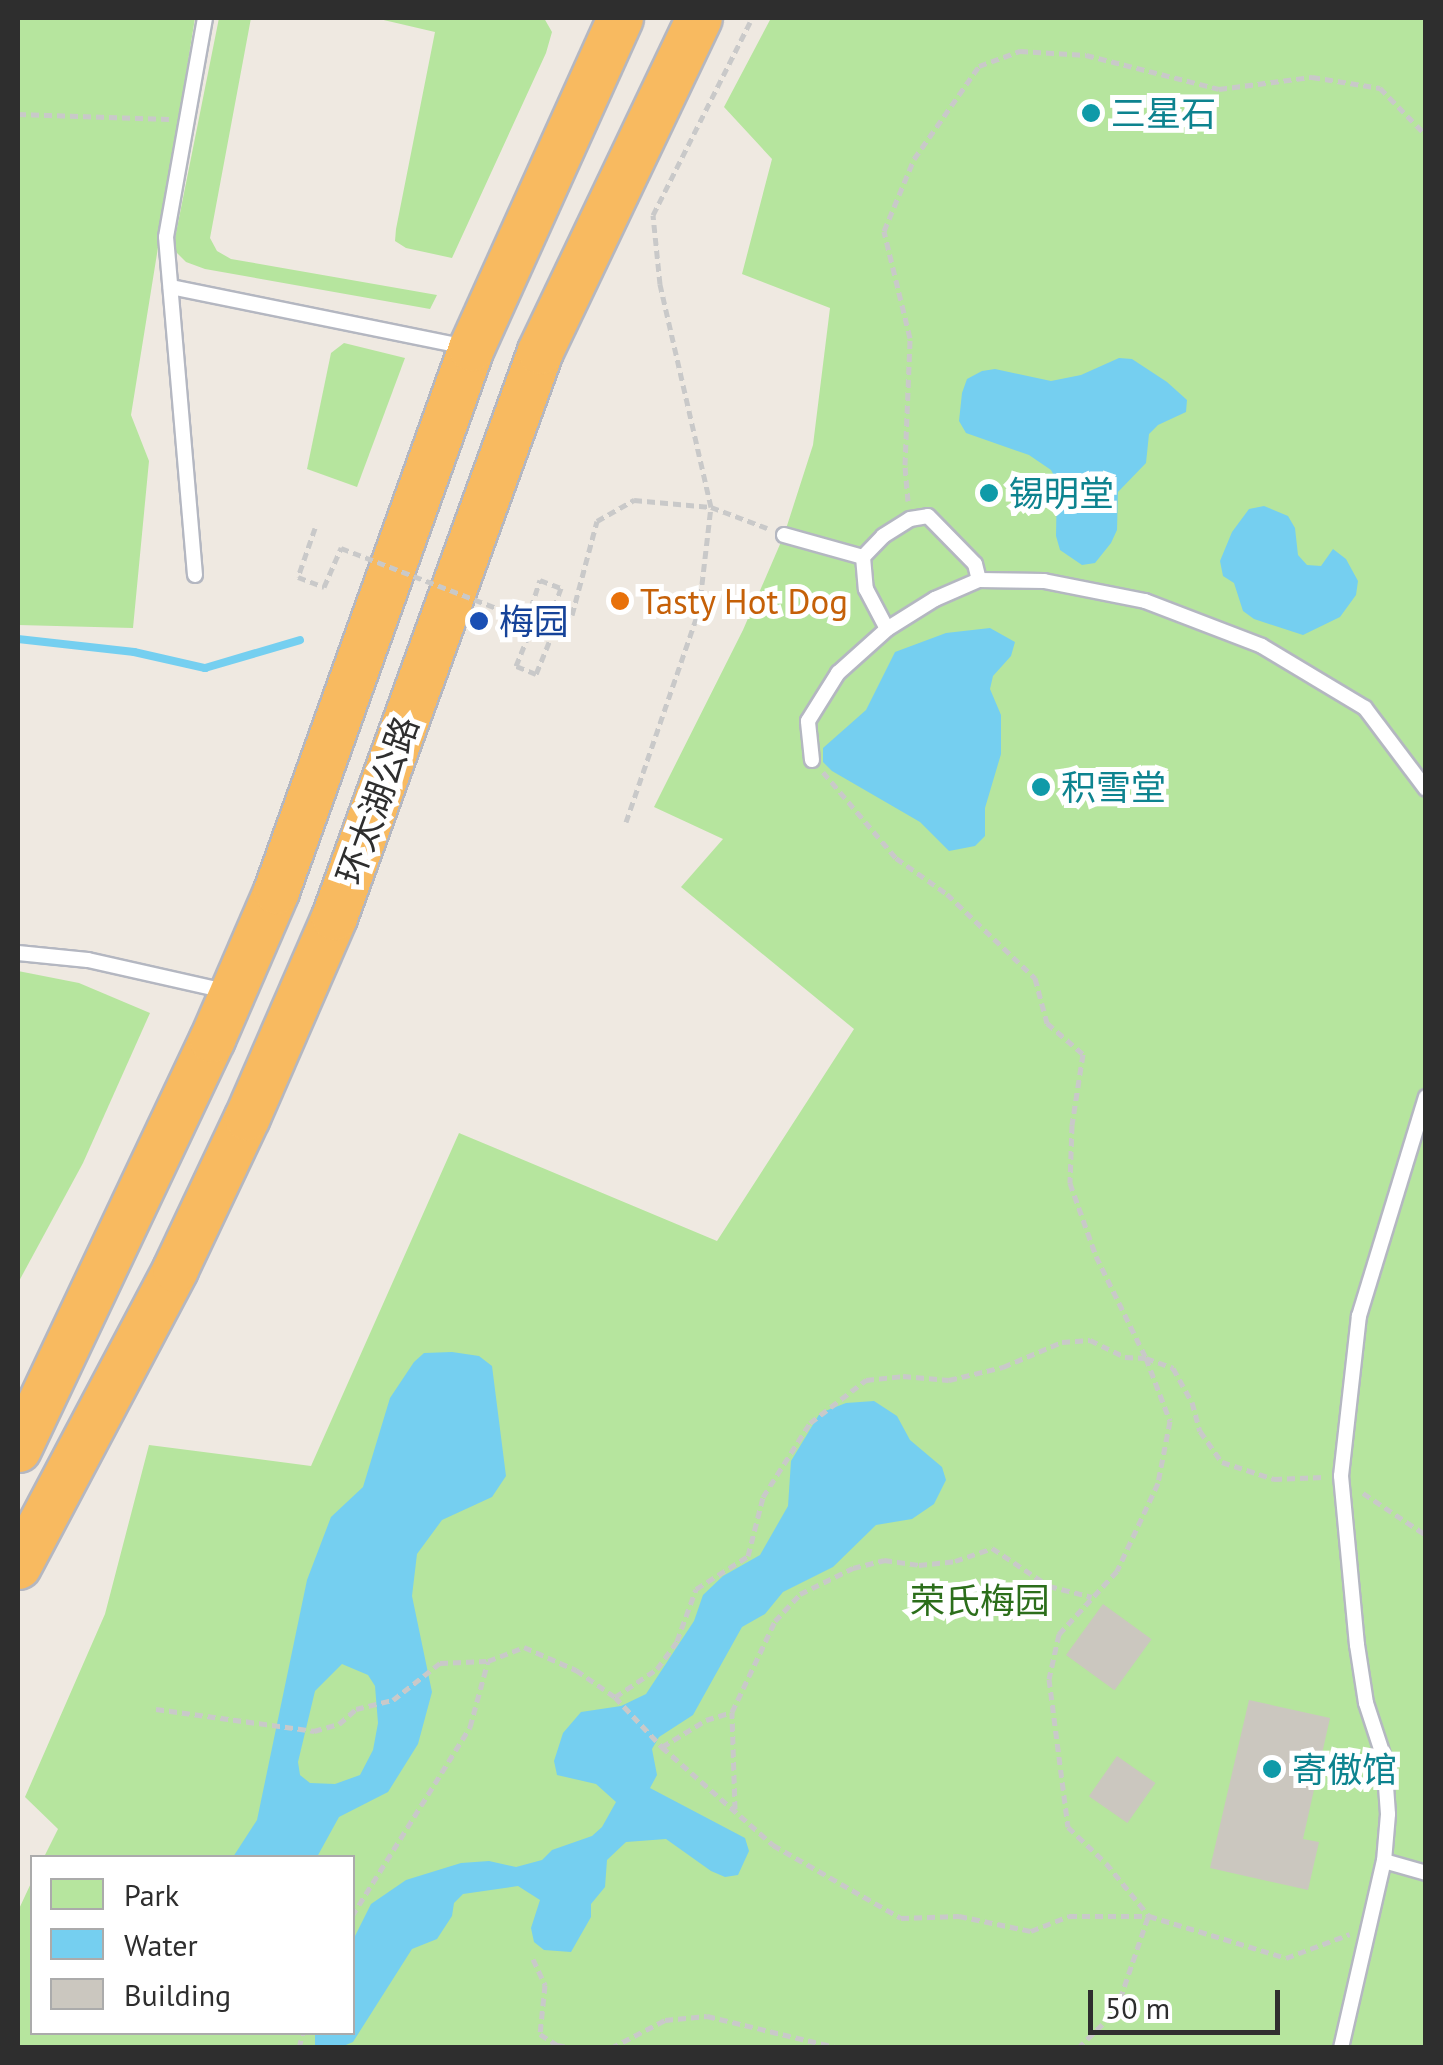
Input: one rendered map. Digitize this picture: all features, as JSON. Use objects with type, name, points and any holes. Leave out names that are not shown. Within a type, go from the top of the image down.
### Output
[{"type":"highway","name":"环太湖公路","points":[[18,1449],[276,891],[470,348],[620,18]]},
{"type":"highway","name":"环太湖公路","points":[[18,1566],[174,1268],[247,1117],[334,917],[540,351],[699,18]]},
{"type":"lane","points":[[195,574],[166,237],[205,18]]},
{"type":"lane","points":[[171,287],[470,348]]},
{"type":"lane","points":[[887,630],[866,589],[863,557],[883,536],[910,519],[928,516],[975,564],[979,580]]},
{"type":"lane","points":[[784,535],[863,557]]},
{"type":"lane","points":[[812,760],[808,721],[838,673],[887,630],[935,599],[979,580],[1044,582],[1145,601],[1262,646],[1366,708],[1426,790]]},
{"type":"lane","points":[[18,954],[88,960],[232,993]]},
{"type":"lane","points":[[1341,2048],[1384,1861],[1388,1814],[1384,1758],[1363,1683],[1340,1476],[1359,1316],[1426,1098]]},
{"type":"lane","points":[[1384,1861],[1426,1873]]},
{"type":"path","points":[[626,822],[699,610],[712,506],[660,284],[653,215],[750,22]]},
{"type":"path","points":[[910,519],[905,465],[910,338],[884,231],[914,159],[979,66],[1020,51],[1086,55],[1219,89],[1312,78],[1363,85],[1380,88],[1426,135]]},
{"type":"path","points":[[18,114],[187,119]]},
{"type":"path","points":[[315,528],[298,577],[324,587],[341,548],[527,620],[554,630],[536,674],[516,666],[529,634],[550,618],[572,615],[597,521],[634,500],[712,506],[784,535]]},
{"type":"path","points":[[527,620],[540,580],[560,588],[550,618]]},
{"type":"path","points":[[812,760],[896,858],[947,894],[1035,978],[1048,1023],[1083,1054],[1072,1125],[1070,1183],[1096,1256],[1146,1358],[1170,1421],[1158,1482],[1117,1571],[1059,1634],[1049,1680],[1068,1827],[1106,1862],[1149,1916]]},
{"type":"path","points":[[615,1698],[657,1669],[677,1641],[696,1589],[748,1556],[763,1497],[810,1423],[866,1380],[904,1376],[949,1380],[1002,1367],[1062,1342],[1090,1340],[1126,1357],[1146,1358],[1173,1368],[1192,1402],[1200,1430],[1222,1462],[1274,1479],[1340,1476],[1426,1535]]},
{"type":"path","points":[[736,1809],[732,1712],[776,1621],[800,1594],[853,1568],[884,1560],[920,1566],[955,1561],[992,1548],[1049,1586],[1092,1597]]},
{"type":"path","points":[[156,1709],[314,1731],[393,1700],[440,1663],[488,1661],[524,1647],[576,1670],[615,1698],[662,1747],[773,1845],[901,1918],[959,1916],[1031,1931],[1069,1916],[1149,1916],[1286,1958],[1369,1927]]},
{"type":"path","points":[[355,1911],[470,1727],[488,1661]]},
{"type":"path","points":[[662,1747],[706,1720],[732,1712]]},
{"type":"path","points":[[1078,2048],[1116,2011],[1149,1916]]},
{"type":"path","points":[[534,1959],[546,1985],[540,2034],[557,2045],[574,2048]]},
{"type":"path","points":[[611,2048],[665,2020],[707,2016],[838,2048]]},
{"type":"green space","points":[[18,18],[195,18],[131,415],[149,461],[133,628],[18,625]]},
{"type":"green space","points":[[219,18],[251,18],[210,238],[217,251],[231,259],[437,295],[430,309],[205,269],[186,262],[176,252],[175,238]]},
{"type":"green space","points":[[375,18],[544,18],[552,32],[546,53],[452,258],[406,248],[395,241],[396,229],[435,32]]},
{"type":"green space","name":"荣氏梅园","points":[[771,18],[1425,18],[1425,2047],[18,2047],[18,1911],[30,1885],[30,2035],[355,2035],[355,1855],[45,1855],[58,1829],[25,1797],[105,1614],[149,1445],[311,1466],[459,1133],[717,1241],[854,1029],[681,887],[723,839],[654,807],[743,630],[784,535],[813,445],[830,308],[742,274],[772,159],[724,107]]},
{"type":"green space","points":[[344,343],[405,358],[357,487],[307,469],[331,353]]},
{"type":"green space","points":[[18,971],[79,983],[150,1013],[83,1163],[18,1283]]},
{"type":"water","points":[[1119,358],[1132,359],[1167,382],[1187,400],[1186,412],[1158,425],[1149,434],[1146,463],[1118,492],[1117,530],[1111,543],[1095,563],[1082,565],[1060,550],[1056,536],[1057,481],[1051,470],[1029,455],[966,433],[959,421],[962,393],[967,379],[982,371],[995,369],[1051,381],[1081,375]]},
{"type":"water","points":[[1264,506],[1288,516],[1295,528],[1298,555],[1307,565],[1321,566],[1333,549],[1346,559],[1358,581],[1356,595],[1340,617],[1303,635],[1254,619],[1243,611],[1234,583],[1223,576],[1220,561],[1232,532],[1249,509]]},
{"type":"water","points":[[990,628],[1015,642],[1011,656],[993,676],[990,689],[1001,715],[1001,754],[985,808],[985,836],[975,846],[949,851],[920,822],[832,771],[823,762],[823,748],[866,710],[895,652],[946,633]]},
{"type":"water","points":[[452,1352],[479,1356],[492,1366],[506,1476],[492,1497],[442,1520],[417,1554],[412,1596],[432,1692],[418,1744],[388,1792],[339,1817],[318,1855],[234,1855],[257,1820],[307,1580],[331,1517],[363,1487],[390,1398],[424,1353]],"holes":[[[342,1664],[368,1675],[375,1686],[378,1723],[373,1750],[360,1775],[335,1784],[310,1783],[300,1775],[298,1762],[315,1691]]]},
{"type":"water","points":[[874,1401],[897,1416],[910,1440],[942,1467],[946,1480],[934,1504],[912,1519],[876,1525],[833,1567],[783,1592],[765,1614],[742,1627],[693,1715],[659,1737],[652,1749],[657,1775],[650,1788],[745,1838],[749,1851],[738,1875],[725,1877],[711,1871],[666,1839],[626,1842],[607,1860],[605,1887],[591,1904],[591,1917],[571,1952],[544,1950],[534,1942],[531,1928],[540,1900],[518,1886],[463,1894],[454,1903],[452,1916],[437,1939],[412,1949],[353,2042],[341,2047],[315,2047],[315,2035],[355,2035],[355,1936],[371,1904],[406,1880],[461,1863],[489,1861],[516,1867],[542,1860],[552,1850],[592,1836],[602,1827],[616,1802],[596,1784],[557,1775],[554,1761],[563,1733],[581,1712],[621,1706],[646,1694],[694,1621],[703,1595],[723,1576],[760,1555],[788,1506],[791,1461],[820,1413],[846,1403]]},
{"type":"building","points":[[1103,1604],[1152,1639],[1115,1690],[1066,1655]]},
{"type":"building","points":[[1249,1700],[1330,1718],[1303,1839],[1319,1842],[1308,1890],[1210,1868]]},
{"type":"building","points":[[1117,1756],[1156,1783],[1127,1823],[1089,1796]]},
{"type":"waterway","points":[[18,639],[134,652],[205,668],[300,640]]},
{"type":"place","name":"三星石","points":[[1091,113]]},
{"type":"place","name":"锡明堂","points":[[989,493]]},
{"type":"place","name":"Tasty Hot Dog","points":[[620,601]]},
{"type":"place","name":"梅园","points":[[479,621]]},
{"type":"place","name":"积雪堂","points":[[1041,787]]},
{"type":"place","name":"寄傲馆","points":[[1272,1769]]}]
